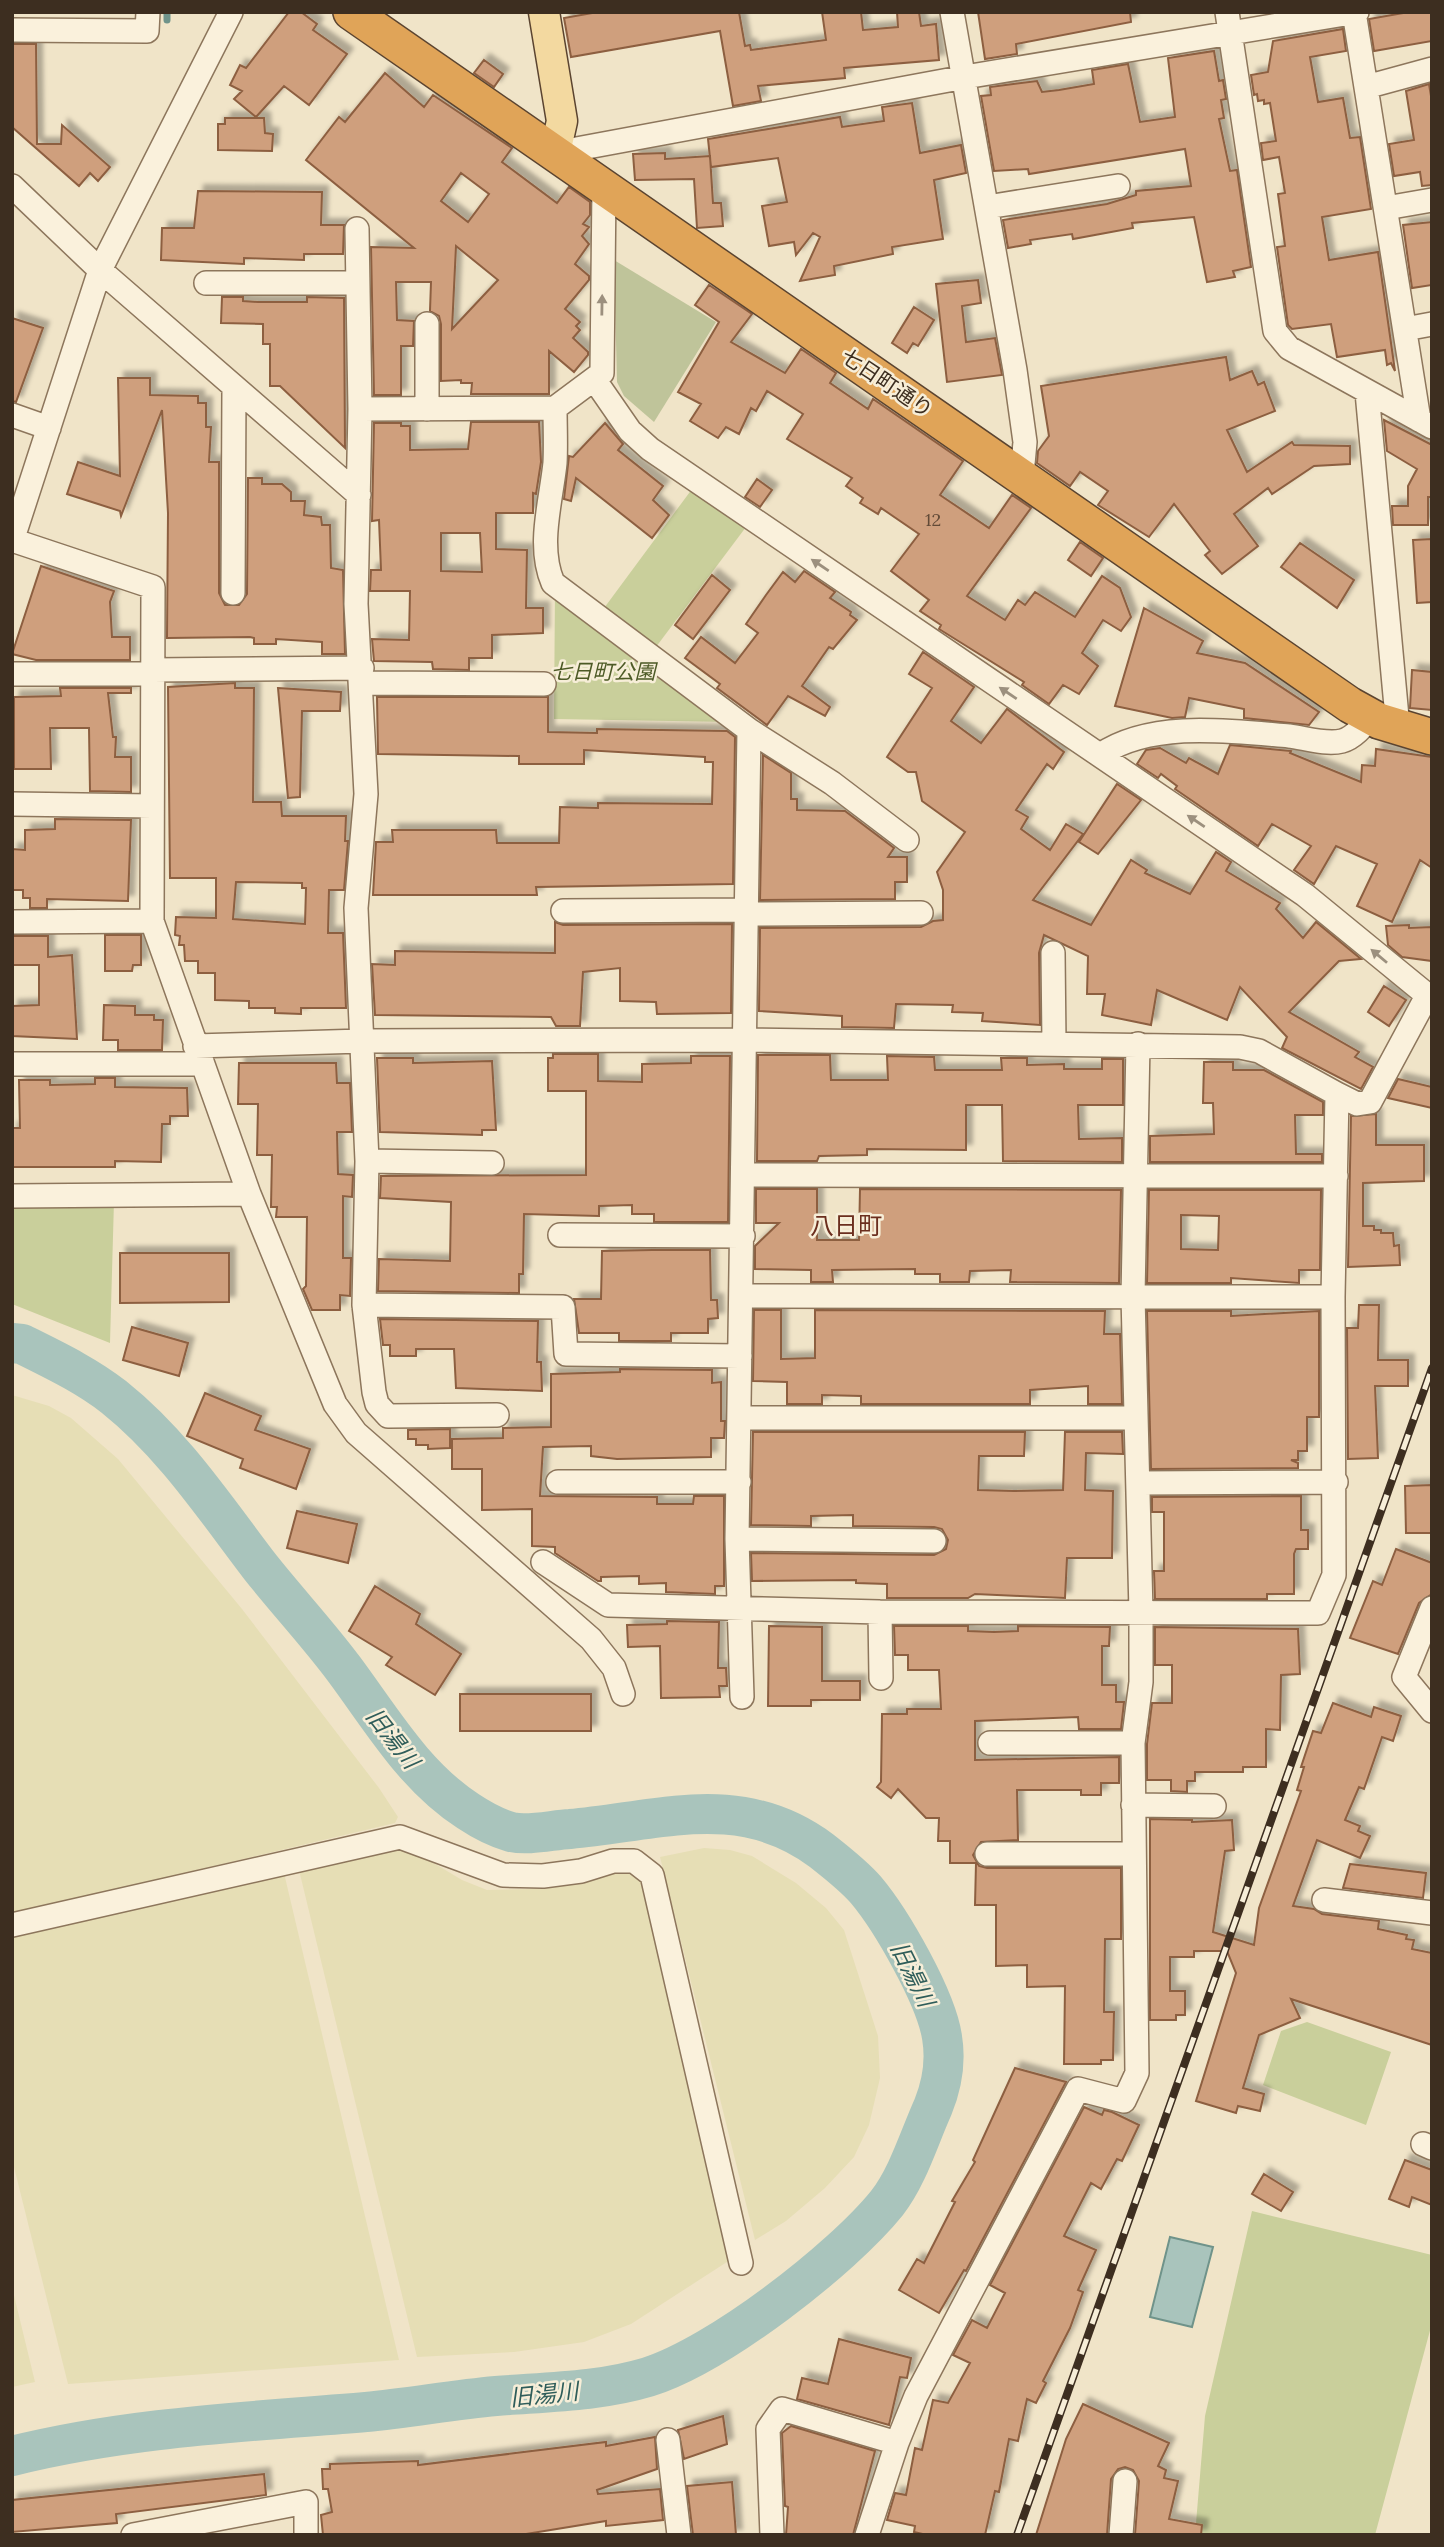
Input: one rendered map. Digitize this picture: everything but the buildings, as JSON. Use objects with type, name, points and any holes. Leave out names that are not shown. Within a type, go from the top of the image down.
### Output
[{"type":"highway","name":"七日町通り","points":[[351,12],[1384,722],[1432,737]]},
{"type":"main road","points":[[544,12],[562,121],[555,153]]},
{"type":"street","points":[[12,30],[147,31],[148,12]]},
{"type":"street","points":[[231,12],[100,270],[12,540],[153,587],[152,921],[249,1194],[335,1404],[356,1433],[591,1639],[614,1668],[622,1694]]},
{"type":"street","points":[[952,12],[1023,430],[1022,475]]},
{"type":"street","points":[[555,153],[965,77],[1229,23],[1355,12],[1405,329],[1425,424]]},
{"type":"street","points":[[1229,23],[1275,331],[1289,348],[1425,424]]},
{"type":"street","points":[[1366,87],[1432,69]]},
{"type":"street","points":[[12,186],[100,270],[359,495]]},
{"type":"street","points":[[987,207],[1118,186]]},
{"type":"street","points":[[12,1064],[199,1055],[362,1041],[745,1040],[1138,1044],[1240,1047],[1259,1051],[1357,1104],[1370,1102],[1429,997],[1305,895],[650,449],[630,431],[598,376],[604,187]]},
{"type":"street","points":[[1386,208],[1432,200]]},
{"type":"street","points":[[357,229],[360,409],[356,604],[362,676],[366,794],[356,908],[367,1161],[364,1305],[374,1392],[377,1404],[388,1416],[497,1415]]},
{"type":"street","points":[[206,283],[357,283]]},
{"type":"street","points":[[427,324],[427,409]]},
{"type":"street","points":[[1405,329],[1432,324]]},
{"type":"street","points":[[360,409],[555,408],[598,376]]},
{"type":"street","points":[[233,593],[234,388]]},
{"type":"street","points":[[1100,755],[1134,740],[1177,733],[1234,733],[1340,741],[1359,729],[1384,722],[1367,392]]},
{"type":"street","points":[[555,408],[555,461],[546,544],[548,572],[553,583],[749,730],[832,783],[907,840]]},
{"type":"street","points":[[12,415],[49,428]]},
{"type":"street","points":[[12,674],[153,672],[362,676],[544,684]]},
{"type":"street","points":[[742,1697],[737,1539],[749,730]]},
{"type":"street","points":[[12,804],[152,806]]},
{"type":"street","points":[[563,911],[921,914]]},
{"type":"street","points":[[12,922],[152,921]]},
{"type":"street","points":[[1053,954],[1054,1043]]},
{"type":"street","points":[[867,2535],[897,2443],[916,2396],[1077,2089],[1124,2101],[1138,2073],[1133,1743],[1141,1682],[1141,1612],[1140,1483],[1135,1418],[1133,1296],[1138,1044]]},
{"type":"street","points":[[543,1562],[608,1605],[880,1612],[1318,1613],[1334,1575],[1336,1482],[1333,1297],[1337,1094]]},
{"type":"street","points":[[367,1161],[492,1163]]},
{"type":"street","points":[[744,1175],[1336,1176]]},
{"type":"street","points":[[12,1196],[249,1194]]},
{"type":"street","points":[[560,1235],[743,1236]]},
{"type":"street","points":[[741,1296],[1333,1297]]},
{"type":"street","points":[[364,1305],[564,1307],[566,1354],[740,1356]]},
{"type":"street","points":[[739,1418],[1135,1418]]},
{"type":"street","points":[[558,1482],[739,1482]]},
{"type":"street","points":[[1140,1483],[1336,1482]]},
{"type":"street","points":[[737,1539],[934,1541]]},
{"type":"street","points":[[1432,1608],[1404,1677],[1432,1711]]},
{"type":"street","points":[[880,1612],[881,1678]]},
{"type":"street","points":[[990,1742],[1133,1743]]},
{"type":"street","points":[[1133,1805],[1214,1806]]},
{"type":"street","points":[[12,1926],[400,1837],[503,1875],[543,1876],[581,1871],[613,1861],[634,1861],[652,1875],[741,2263]]},
{"type":"street","points":[[988,1854],[1133,1854]]},
{"type":"street","points":[[1324,1900],[1432,1913]]},
{"type":"street","points":[[772,2535],[768,2429],[782,2409],[897,2443]]},
{"type":"street","points":[[668,2440],[679,2535]]},
{"type":"street","points":[[1121,2535],[1125,2481]]},
{"type":"street","points":[[133,2535],[306,2502],[306,2535]]},
{"type":"shaded area","points":[[12,1395],[49,1406],[71,1418],[118,1459],[242,1609],[379,1788],[398,1817],[395,1823],[12,1914]]},
{"type":"shaded area","points":[[407,1847],[462,1880],[487,1890],[530,1889],[613,1873],[636,1873],[643,1878],[730,2260],[631,2324],[584,2342],[514,2352],[417,2357],[299,1870]]},
{"type":"shaded area","points":[[704,1848],[730,1850],[752,1856],[796,1883],[826,1908],[844,1930],[878,2036],[880,2078],[869,2125],[854,2157],[825,2188],[786,2221],[755,2240],[660,1857]]},
{"type":"shaded area","points":[[284,1873],[399,2360],[68,2384],[12,2159],[12,1936]]},
{"type":"shaded area","points":[[12,2287],[35,2382],[12,2387]]},
{"type":"green space","points":[[614,260],[716,322],[654,422],[624,396],[617,382]]},
{"type":"green space","name":"七日町公園","points":[[695,485],[749,523],[653,651],[733,722],[554,719],[555,588],[596,619]]},
{"type":"green space","points":[[12,1201],[114,1201],[110,1343],[12,1304]]},
{"type":"green space","points":[[1307,2022],[1391,2052],[1366,2125],[1263,2085],[1281,2031]]},
{"type":"green space","points":[[1252,2211],[1432,2255],[1432,2323],[1375,2535],[1195,2535],[1205,2416]]},
{"type":"water","points":[[1170,2237],[1213,2247],[1192,2327],[1150,2317]]},
{"type":"waterway","points":[[167,12],[167,20]]},
{"type":"waterway","name":"旧湯川","points":[[12,1343],[22,1344],[92,1382],[114,1397],[156,1436],[193,1478],[261,1568],[334,1656],[400,1746],[449,1797],[483,1820],[518,1833],[699,1814],[730,1815],[761,1821],[792,1832],[845,1869],[876,1904],[912,1960],[922,1982],[938,2021],[944,2055],[941,2082],[933,2107],[907,2169],[887,2203],[810,2277],[742,2327],[676,2366],[648,2377],[591,2389],[496,2396],[366,2412],[144,2432],[12,2456]]},
{"type":"railway","points":[[1017,2535],[1432,1368]]},
{"type":"district","name":"八日町","points":[[846,1225]]}]
